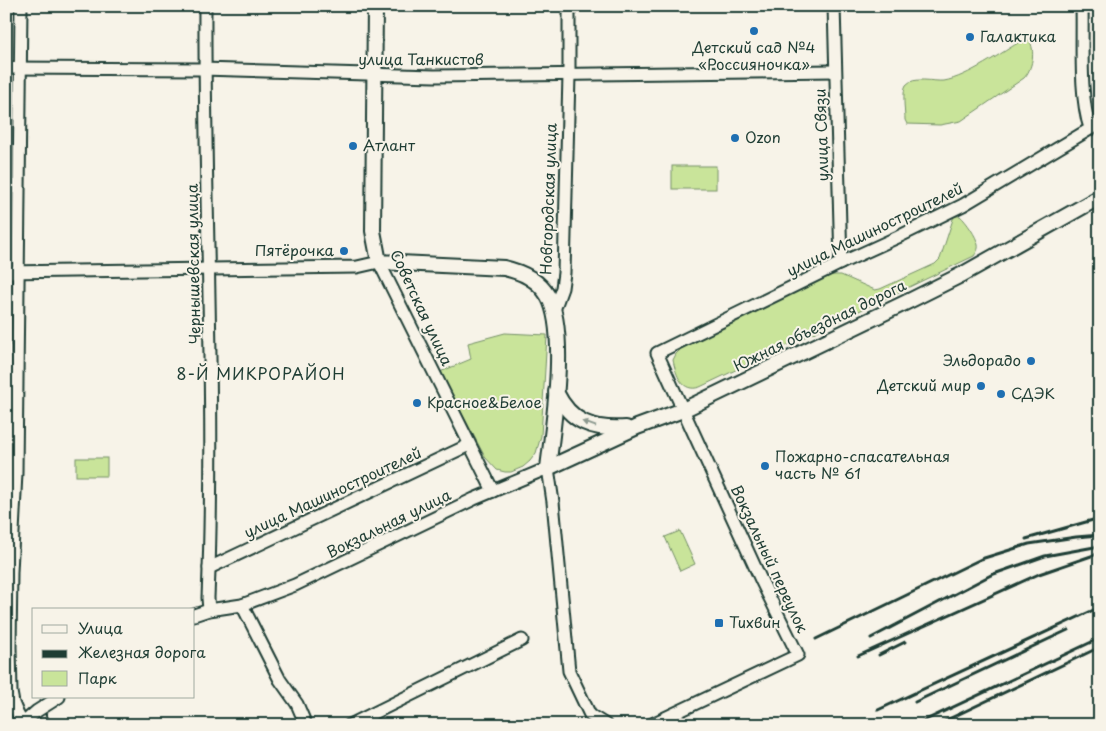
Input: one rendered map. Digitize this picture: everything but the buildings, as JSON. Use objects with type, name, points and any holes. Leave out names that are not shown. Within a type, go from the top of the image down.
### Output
[{"type":"main road","name":"Советская улица","points":[[375,6],[373,231],[379,262]]},
{"type":"main road","name":"Южная объездная дорога","points":[[548,468],[637,427],[683,410],[963,274],[1100,197]]},
{"type":"main road","points":[[379,262],[504,268],[520,271],[538,283],[547,295],[554,310]]},
{"type":"main road","name":"Новгородская улица","points":[[548,468],[558,353],[554,310]]},
{"type":"main road","points":[[556,391],[566,409],[583,422],[608,429],[637,427]]},
{"type":"street","points":[[21,6],[12,272],[11,692],[15,709],[22,724],[58,698]]},
{"type":"street","name":"Чернышевская улица","points":[[205,6],[211,428],[209,610]]},
{"type":"street","name":"Новгородская улица","points":[[554,310],[562,288],[564,273],[569,75],[568,6]]},
{"type":"street","name":"улица Связи","points":[[834,6],[841,263]]},
{"type":"street","points":[[1082,6],[1083,75],[1086,110],[1095,126]]},
{"type":"street","name":"улица Танкистов","points":[[6,68],[205,69],[374,75],[569,75],[835,71]]},
{"type":"street","name":"улица Машиностроителей","points":[[657,353],[963,205],[1095,126]]},
{"type":"street","points":[[12,272],[357,267],[379,262]]},
{"type":"street","name":"Советская улица","points":[[379,262],[493,491]]},
{"type":"street","name":"Вокзальный переулок","points":[[650,725],[798,655],[761,580],[657,353]]},
{"type":"street","name":"улица Машиностроителей","points":[[209,568],[469,445]]},
{"type":"street","name":"Новгородская улица","points":[[548,468],[569,671],[590,715],[606,725]]},
{"type":"street","name":"Вокзальная улица","points":[[195,615],[209,610],[242,605],[295,585],[493,491],[548,468]]},
{"type":"street","points":[[242,605],[280,680],[297,704],[306,725]]},
{"type":"street","points":[[350,725],[522,640]]},
{"type":"green space","points":[[1023,40],[1029,40],[1033,54],[1029,70],[1024,78],[961,121],[940,125],[907,124],[905,120],[904,92],[909,82],[918,80],[944,81],[964,75]]},
{"type":"green space","points":[[672,166],[716,166],[716,189],[672,189]]},
{"type":"green space","points":[[954,216],[962,218],[976,238],[978,248],[974,256],[700,387],[694,388],[684,385],[678,377],[673,360],[682,348],[830,275],[841,275],[875,290],[935,264],[940,259]]},
{"type":"green space","points":[[505,333],[547,335],[541,436],[536,453],[530,461],[523,467],[511,472],[497,470],[485,457],[440,372],[471,359],[468,343]]},
{"type":"green space","points":[[76,458],[107,458],[107,476],[76,476]]},
{"type":"green space","points":[[680,531],[695,564],[680,571],[665,537]]},
{"type":"railway","points":[[1026,539],[1100,518]]},
{"type":"railway","points":[[816,639],[981,559],[1029,544],[1100,535]]},
{"type":"railway","points":[[871,638],[991,575],[1045,556],[1100,546]]},
{"type":"railway","points":[[858,656],[1039,574],[1100,553]]},
{"type":"railway","points":[[878,710],[1100,607]]},
{"type":"railway","points":[[915,702],[1068,630]]},
{"type":"railway","points":[[915,725],[1100,638]]},
{"type":"railway","points":[[879,655],[905,642]]},
{"type":"railway","points":[[936,725],[1100,647]]},
{"type":"railway","points":[[46,715],[51,725]]},
{"type":"place","name":"Детский сад №4 «Россияночка»","points":[[754,31]]},
{"type":"place","name":"Галактика","points":[[970,37]]},
{"type":"place","name":"Ozon","points":[[735,138]]},
{"type":"place","name":"Атлант","points":[[353,146]]},
{"type":"place","name":"Пятёрочка","points":[[344,251]]},
{"type":"place","name":"Эльдорадо","points":[[1031,361]]},
{"type":"place","name":"Детский мир","points":[[981,386]]},
{"type":"place","name":"СДЭК","points":[[1001,394]]},
{"type":"place","name":"Красное&Белое","points":[[417,403]]},
{"type":"place","name":"Пожарно-спасательная часть № 61","points":[[765,466]]},
{"type":"place","name":"Тихвин","points":[[719,623]]},
{"type":"district","name":"8-Й МИКРОРАЙОН","points":[[261,374]]}]
